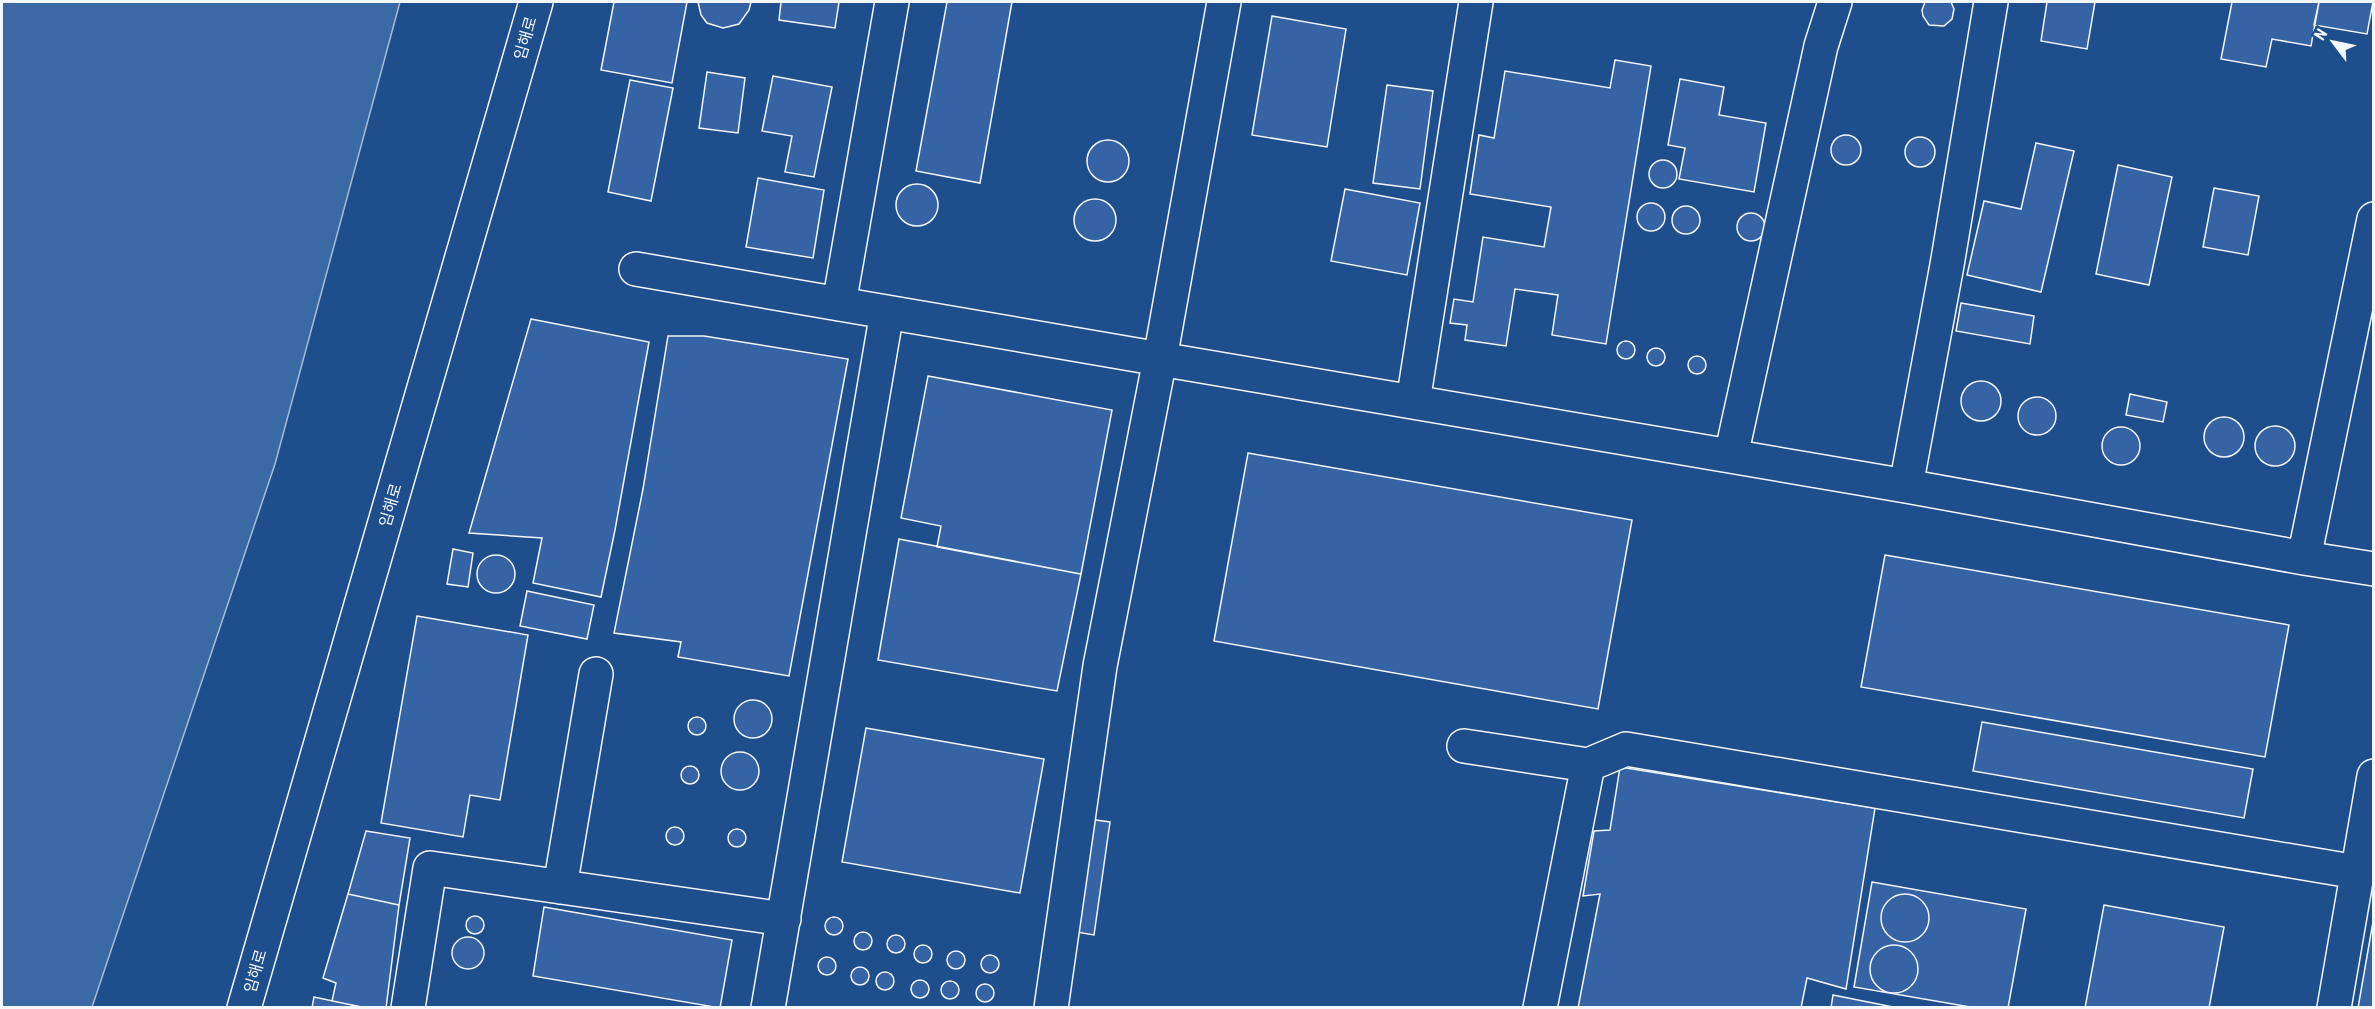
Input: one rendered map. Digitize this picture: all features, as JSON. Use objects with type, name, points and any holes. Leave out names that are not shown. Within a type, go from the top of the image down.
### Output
[{"type":"street","name":"임해로","points":[[244,1008],[536,2]]},
{"type":"street","points":[[839,304],[892,2]]},
{"type":"street","points":[[1051,1008],[1100,666],[1160,359],[1224,2]]},
{"type":"street","points":[[1413,402],[1476,2]]},
{"type":"street","points":[[1731,456],[1819,57],[1835,2]]},
{"type":"street","points":[[1906,486],[1947,265],[1991,2]]},
{"type":"street","points":[[2304,558],[2373,219]]},
{"type":"street","points":[[636,269],[1906,486],[2373,569]]},
{"type":"street","points":[[768,1008],[887,312]]},
{"type":"street","points":[[560,887],[596,674]]},
{"type":"street","points":[[1464,746],[1588,765],[1626,749],[2357,872]]},
{"type":"street","points":[[1540,1008],[1588,765]]},
{"type":"street","points":[[2334,1008],[2373,776]]},
{"type":"street","points":[[408,1008],[430,868],[784,919]]},
{"type":"water","points":[[2,2],[400,2],[275,464],[92,1007],[2,1007]]},
{"type":"building","points":[[614,2],[687,2],[672,83],[601,70]]},
{"type":"building","points":[[698,2],[751,2],[749,10],[739,24],[723,28],[707,23],[701,15]]},
{"type":"building","points":[[781,2],[839,2],[835,28],[779,20]]},
{"type":"building","points":[[947,2],[1012,2],[980,183],[916,171]]},
{"type":"building","points":[[1925,2],[1951,2],[1954,9],[1952,19],[1944,26],[1929,25],[1923,16],[1922,10]]},
{"type":"building","points":[[2047,2],[2095,2],[2087,49],[2041,41]]},
{"type":"building","points":[[2232,2],[2319,2],[2311,46],[2272,39],[2266,67],[2221,59]]},
{"type":"building","points":[[2319,2],[2373,2],[2367,34],[2314,25]]},
{"type":"building","points":[[1272,16],[1346,29],[1327,147],[1252,135]]},
{"type":"building","points":[[1615,60],[1651,66],[1606,344],[1552,335],[1558,295],[1515,289],[1506,346],[1465,340],[1467,325],[1450,323],[1454,299],[1473,302],[1483,237],[1544,247],[1551,207],[1470,194],[1479,135],[1494,138],[1505,71],[1610,88]]},
{"type":"building","points":[[707,72],[745,78],[738,133],[699,128]]},
{"type":"building","points":[[773,76],[832,87],[814,177],[785,172],[792,136],[762,131]]},
{"type":"building","points":[[1680,79],[1724,87],[1719,115],[1766,123],[1754,192],[1679,179],[1685,148],[1668,145]]},
{"type":"building","points":[[630,80],[673,88],[651,201],[608,192]]},
{"type":"building","points":[[1387,85],[1433,91],[1420,189],[1373,183]]},
{"type":"building","points":[[1846,135],[1857,139],[1861,150],[1857,161],[1846,165],[1835,161],[1831,150],[1835,139]]},
{"type":"building","points":[[1920,137],[1931,141],[1935,152],[1931,163],[1920,167],[1909,163],[1905,152],[1909,141]]},
{"type":"building","points":[[1108,140],[1116,141],[1123,146],[1128,153],[1128,169],[1123,176],[1116,181],[1108,182],[1100,181],[1093,176],[1088,169],[1087,161],[1088,153],[1093,146],[1100,141]]},
{"type":"building","points":[[2036,143],[2074,151],[2041,292],[1967,275],[1984,201],[2021,209]]},
{"type":"building","points":[[1663,160],[1673,164],[1677,174],[1673,184],[1663,188],[1653,184],[1649,174],[1653,164]]},
{"type":"building","points":[[2118,165],[2172,177],[2149,285],[2096,274]]},
{"type":"building","points":[[758,178],[824,190],[813,258],[746,247]]},
{"type":"building","points":[[917,184],[925,185],[932,190],[937,197],[937,213],[932,220],[925,225],[917,226],[909,225],[902,220],[897,213],[896,205],[897,197],[902,190],[909,185]]},
{"type":"building","points":[[2214,188],[2259,196],[2248,255],[2203,247]]},
{"type":"building","points":[[1345,189],[1420,203],[1407,275],[1331,261]]},
{"type":"building","points":[[1095,199],[1103,200],[1110,205],[1115,212],[1115,228],[1110,235],[1103,240],[1095,241],[1087,240],[1080,235],[1075,228],[1074,220],[1075,212],[1080,205],[1087,200]]},
{"type":"building","points":[[1651,203],[1661,207],[1665,217],[1661,227],[1651,231],[1641,227],[1637,217],[1641,207]]},
{"type":"building","points":[[1686,206],[1696,210],[1700,220],[1696,230],[1686,234],[1676,230],[1672,220],[1676,210]]},
{"type":"building","points":[[1751,213],[1761,217],[1765,227],[1761,237],[1751,241],[1741,237],[1737,227],[1741,217]]},
{"type":"building","points":[[1961,303],[2034,316],[2030,344],[1956,331]]},
{"type":"building","points":[[531,319],[649,342],[601,597],[533,583],[542,538],[469,533]]},
{"type":"building","points":[[668,336],[704,336],[848,359],[789,676],[678,657],[681,642],[614,633],[643,489]]},
{"type":"building","points":[[1622,341],[1630,341],[1635,346],[1633,357],[1622,359],[1617,354],[1617,346]]},
{"type":"building","points":[[1652,348],[1660,348],[1665,353],[1663,364],[1652,366],[1647,361],[1647,353]]},
{"type":"building","points":[[1693,356],[1701,356],[1706,361],[1704,372],[1693,374],[1688,369],[1688,361]]},
{"type":"building","points":[[928,376],[1112,410],[1081,574],[937,547],[941,526],[901,518]]},
{"type":"building","points":[[1981,381],[1995,387],[2001,401],[1995,415],[1981,421],[1967,415],[1961,401],[1967,387]]},
{"type":"building","points":[[2130,394],[2167,402],[2163,422],[2126,415]]},
{"type":"building","points":[[2037,397],[2051,402],[2056,416],[2051,430],[2037,435],[2023,430],[2018,416],[2023,402]]},
{"type":"building","points":[[2224,417],[2238,423],[2244,437],[2238,451],[2224,457],[2210,451],[2204,437],[2210,423]]},
{"type":"building","points":[[2275,426],[2289,432],[2295,446],[2289,460],[2275,466],[2261,460],[2255,446],[2261,432]]},
{"type":"building","points":[[2121,427],[2135,432],[2140,446],[2135,460],[2121,465],[2107,460],[2102,446],[2107,432]]},
{"type":"building","points":[[1248,453],[1632,520],[1598,709],[1214,641]]},
{"type":"building","points":[[899,539],[1081,574],[1057,691],[878,660]]},
{"type":"building","points":[[453,549],[473,553],[468,587],[447,584]]},
{"type":"building","points":[[496,555],[509,561],[515,574],[509,587],[496,593],[483,587],[477,574],[483,561]]},
{"type":"building","points":[[1885,555],[2289,625],[2265,757],[1861,687]]},
{"type":"building","points":[[527,591],[594,605],[587,639],[520,626]]},
{"type":"building","points":[[417,616],[528,635],[500,800],[470,795],[463,837],[381,823]]},
{"type":"building","points":[[753,700],[766,706],[772,719],[766,732],[753,738],[740,732],[734,719],[740,706]]},
{"type":"building","points":[[693,717],[701,717],[706,722],[704,733],[693,735],[688,730],[688,722]]},
{"type":"building","points":[[1982,722],[2253,769],[2244,818],[1973,771]]},
{"type":"building","points":[[866,728],[1044,759],[1020,893],[842,862]]},
{"type":"building","points":[[740,752],[753,758],[759,771],[753,784],[740,790],[727,784],[721,771],[727,758]]},
{"type":"building","points":[[686,766],[694,766],[699,771],[697,782],[686,784],[681,779],[681,771]]},
{"type":"building","points":[[1620,767],[1875,808],[1846,989],[1807,978],[1801,1008],[1578,1008],[1600,894],[1583,896],[1594,831],[1610,830]]},
{"type":"building","points":[[1081,818],[1110,822],[1094,935],[1064,930]]},
{"type":"building","points":[[671,827],[679,827],[684,832],[682,843],[671,845],[666,840],[666,832]]},
{"type":"building","points":[[733,829],[741,829],[746,834],[744,845],[733,847],[728,842],[728,834]]},
{"type":"building","points":[[366,831],[410,838],[399,905],[348,894]]},
{"type":"building","points":[[1872,882],[2026,909],[2008,1008],[1976,1008],[1854,987]]},
{"type":"building","points":[[348,894],[399,905],[386,1008],[367,1008],[332,1001],[336,983],[323,978]]},
{"type":"building","points":[[1905,894],[1922,901],[1929,918],[1922,935],[1905,942],[1888,935],[1881,918],[1888,901]]},
{"type":"building","points":[[2104,905],[2224,927],[2209,1008],[2085,1008]]},
{"type":"building","points":[[544,907],[732,940],[720,1008],[533,976]]},
{"type":"building","points":[[471,916],[479,916],[484,921],[482,932],[471,934],[466,929],[466,921]]},
{"type":"building","points":[[2374,916],[2374,1008],[2358,1008]]},
{"type":"building","points":[[830,917],[838,917],[843,922],[841,933],[830,935],[825,930],[825,922]]},
{"type":"building","points":[[859,932],[867,932],[872,937],[870,948],[859,950],[854,945],[854,937]]},
{"type":"building","points":[[892,935],[900,935],[905,940],[903,951],[892,953],[887,948],[887,940]]},
{"type":"building","points":[[468,937],[479,942],[484,953],[479,964],[468,969],[457,964],[452,953],[457,942]]},
{"type":"building","points":[[919,945],[927,945],[932,950],[930,961],[919,963],[914,958],[914,950]]},
{"type":"building","points":[[1894,945],[1911,952],[1918,969],[1911,986],[1894,993],[1877,986],[1870,969],[1877,952]]},
{"type":"building","points":[[952,951],[960,951],[965,956],[963,967],[952,969],[947,964],[947,956]]},
{"type":"building","points":[[986,955],[994,955],[999,960],[997,971],[986,973],[981,968],[981,960]]},
{"type":"building","points":[[823,957],[831,957],[836,962],[834,973],[823,975],[818,970],[818,962]]},
{"type":"building","points":[[856,967],[864,967],[869,972],[867,983],[856,985],[851,980],[851,972]]},
{"type":"building","points":[[881,972],[889,972],[894,977],[892,988],[881,990],[876,985],[876,977]]},
{"type":"building","points":[[916,980],[924,980],[929,985],[927,996],[916,998],[911,993],[911,985]]},
{"type":"building","points":[[946,981],[954,981],[959,986],[957,997],[946,999],[941,994],[941,986]]},
{"type":"building","points":[[981,984],[989,984],[994,989],[992,1000],[981,1002],[976,997],[976,989]]},
{"type":"building","points":[[1833,995],[1898,1008],[1831,1008]]},
{"type":"building","points":[[314,997],[352,1005],[352,1008],[312,1008]]}]
